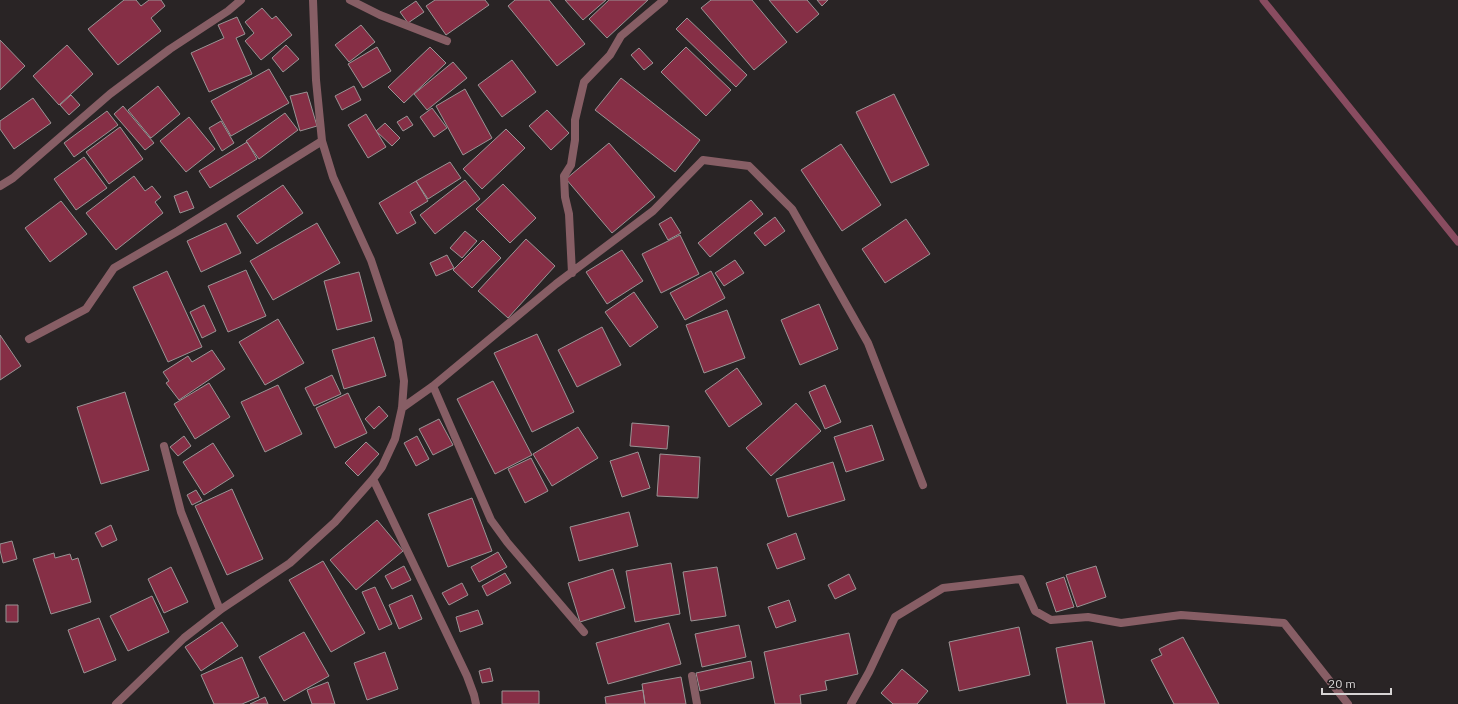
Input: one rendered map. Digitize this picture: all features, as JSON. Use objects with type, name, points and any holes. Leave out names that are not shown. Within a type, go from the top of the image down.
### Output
[{"type":"street","points":[[0,186],[13,178],[110,94],[170,49],[228,11],[241,0]]},
{"type":"street","points":[[116,704],[184,638],[220,610],[290,563],[335,522],[382,467],[395,439],[402,408],[404,381],[398,340],[371,260],[333,177],[322,141],[316,80],[313,0]]},
{"type":"street","points":[[350,0],[380,15],[447,41]]},
{"type":"street","points":[[572,273],[569,214],[565,197],[564,176],[571,165],[576,140],[575,120],[584,82],[610,55],[621,36],[664,0]]},
{"type":"street","points":[[29,339],[86,309],[114,268],[185,227],[322,141]]},
{"type":"street","points":[[402,408],[433,386],[572,273],[653,211],[703,160],[749,166],[792,209],[868,343],[923,485]]},
{"type":"street","points":[[433,386],[492,520],[506,542],[584,632]]},
{"type":"street","points":[[164,446],[181,512],[220,610]]},
{"type":"street","points":[[373,479],[467,676],[476,704]]},
{"type":"street","points":[[851,704],[869,672],[895,617],[943,588],[1021,579],[1035,612],[1051,620],[1088,618],[1121,623],[1181,615],[1284,623],[1348,704]]},
{"type":"street","points":[[692,676],[697,704]]},
{"type":"building","points":[[124,0],[136,0],[141,6],[149,0],[161,0],[165,6],[151,18],[161,31],[118,65],[88,29]]},
{"type":"building","points":[[435,0],[485,0],[489,5],[446,35],[426,6]]},
{"type":"building","points":[[515,0],[549,0],[585,44],[557,66],[508,6]]},
{"type":"building","points":[[565,0],[606,0],[583,20]]},
{"type":"building","points":[[609,0],[648,0],[607,38],[589,19]]},
{"type":"building","points":[[711,0],[752,0],[787,42],[754,70],[701,8]]},
{"type":"building","points":[[769,0],[807,0],[819,14],[797,33]]},
{"type":"building","points":[[817,0],[828,0],[822,6]]},
{"type":"building","points":[[416,1],[424,12],[408,23],[400,12]]},
{"type":"building","points":[[262,8],[272,19],[276,16],[292,35],[261,60],[245,41],[254,33],[245,22]]},
{"type":"building","points":[[237,17],[245,34],[236,38],[252,74],[209,92],[191,53],[224,38],[218,25]]},
{"type":"building","points":[[687,18],[747,75],[736,87],[676,29]]},
{"type":"building","points":[[361,25],[375,42],[349,62],[335,45]]},
{"type":"building","points":[[0,40],[25,66],[0,90]]},
{"type":"building","points":[[67,45],[93,74],[59,105],[33,76]]},
{"type":"building","points":[[286,45],[299,59],[283,72],[272,58]]},
{"type":"building","points":[[377,47],[391,71],[363,88],[348,64]]},
{"type":"building","points":[[430,47],[446,63],[404,103],[388,87]]},
{"type":"building","points":[[686,47],[731,90],[706,116],[661,72]]},
{"type":"building","points":[[639,48],[653,63],[644,70],[631,55]]},
{"type":"building","points":[[512,60],[536,92],[502,117],[478,85]]},
{"type":"building","points":[[453,62],[467,78],[427,110],[414,94]]},
{"type":"building","points":[[269,69],[289,103],[231,136],[211,101]]},
{"type":"building","points":[[621,78],[700,140],[675,172],[595,110]]},
{"type":"building","points":[[158,86],[180,114],[151,138],[128,110]]},
{"type":"building","points":[[354,86],[361,100],[342,110],[335,96]]},
{"type":"building","points":[[465,89],[492,138],[463,155],[436,106]]},
{"type":"building","points":[[307,92],[317,126],[300,131],[290,96]]},
{"type":"building","points":[[894,94],[929,165],[891,183],[856,112]]},
{"type":"building","points":[[71,95],[80,105],[69,115],[60,105]]},
{"type":"building","points":[[33,98],[51,123],[14,149],[0,129],[0,121]]},
{"type":"building","points":[[123,106],[154,143],[145,150],[114,114]]},
{"type":"building","points":[[432,108],[447,128],[434,137],[420,117]]},
{"type":"building","points":[[547,110],[569,133],[551,150],[529,126]]},
{"type":"building","points":[[107,111],[118,125],[74,157],[64,143]]},
{"type":"building","points":[[285,113],[298,130],[259,159],[246,141]]},
{"type":"building","points":[[366,114],[386,147],[368,158],[348,125]]},
{"type":"building","points":[[407,116],[413,125],[403,131],[397,122]]},
{"type":"building","points":[[189,117],[215,149],[186,172],[160,141]]},
{"type":"building","points":[[221,121],[234,143],[222,151],[209,128]]},
{"type":"building","points":[[385,123],[400,138],[392,146],[376,131]]},
{"type":"building","points":[[120,127],[143,159],[109,184],[86,152]]},
{"type":"building","points":[[506,129],[525,148],[482,189],[463,169]]},
{"type":"building","points":[[247,142],[257,159],[210,188],[199,171]]},
{"type":"building","points":[[609,143],[655,197],[612,233],[566,179]]},
{"type":"building","points":[[841,144],[881,205],[842,231],[801,170]]},
{"type":"building","points":[[84,157],[107,188],[76,210],[54,179]]},
{"type":"building","points":[[450,162],[461,178],[428,199],[416,181]]},
{"type":"building","points":[[134,176],[145,191],[152,186],[161,197],[155,202],[163,213],[116,250],[86,213]]},
{"type":"building","points":[[465,180],[480,199],[435,234],[420,215]]},
{"type":"building","points":[[416,181],[428,201],[410,212],[416,223],[397,234],[379,203]]},
{"type":"building","points":[[503,184],[536,218],[510,243],[476,209]]},
{"type":"building","points":[[283,185],[303,213],[257,244],[237,216]]},
{"type":"building","points":[[187,191],[194,208],[180,213],[174,196]]},
{"type":"building","points":[[751,200],[763,214],[710,257],[698,243]]},
{"type":"building","points":[[61,201],[87,234],[50,262],[25,228]]},
{"type":"building","points":[[671,217],[681,233],[668,240],[659,224]]},
{"type":"building","points":[[775,217],[785,231],[765,246],[754,233]]},
{"type":"building","points":[[906,219],[930,254],[885,283],[862,249]]},
{"type":"building","points":[[226,223],[241,253],[201,272],[187,241]]},
{"type":"building","points":[[317,223],[340,263],[273,300],[250,261]]},
{"type":"building","points":[[465,231],[477,241],[462,258],[450,248]]},
{"type":"building","points":[[680,235],[699,274],[661,293],[642,254]]},
{"type":"building","points":[[526,239],[555,266],[508,318],[478,291]]},
{"type":"building","points":[[483,240],[501,258],[472,288],[453,270]]},
{"type":"building","points":[[622,250],[643,281],[607,304],[586,272]]},
{"type":"building","points":[[447,255],[454,268],[436,276],[430,263]]},
{"type":"building","points":[[735,260],[744,273],[724,286],[715,273]]},
{"type":"building","points":[[246,270],[266,316],[228,332],[208,286]]},
{"type":"building","points":[[167,271],[202,347],[168,362],[133,287]]},
{"type":"building","points":[[711,271],[725,298],[685,320],[670,293]]},
{"type":"building","points":[[359,272],[372,321],[337,330],[324,281]]},
{"type":"building","points":[[634,292],[658,327],[630,347],[605,312]]},
{"type":"building","points":[[819,304],[838,349],[800,365],[781,320]]},
{"type":"building","points":[[204,305],[216,331],[202,338],[190,312]]},
{"type":"building","points":[[727,310],[745,358],[704,373],[686,325]]},
{"type":"building","points":[[278,319],[304,363],[265,385],[239,342]]},
{"type":"building","points":[[602,327],[621,365],[577,387],[558,350]]},
{"type":"building","points":[[537,334],[574,412],[532,432],[494,353]]},
{"type":"building","points":[[0,335],[21,366],[0,380]]},
{"type":"building","points":[[374,337],[386,376],[344,389],[332,350]]},
{"type":"building","points":[[212,350],[225,369],[179,400],[166,383],[169,381],[163,372],[188,356],[192,362]]},
{"type":"building","points":[[737,368],[762,404],[729,427],[705,391]]},
{"type":"building","points":[[332,375],[341,394],[314,406],[305,388]]},
{"type":"building","points":[[493,381],[532,455],[495,474],[457,399]]},
{"type":"building","points":[[209,383],[230,417],[195,439],[174,404]]},
{"type":"building","points":[[278,385],[302,434],[265,452],[241,402]]},
{"type":"building","points":[[825,385],[841,422],[825,429],[809,392]]},
{"type":"building","points":[[125,392],[149,470],[101,484],[77,407]]},
{"type":"building","points":[[348,393],[367,433],[335,448],[316,408]]},
{"type":"building","points":[[796,403],[821,431],[771,476],[746,448]]},
{"type":"building","points":[[379,406],[388,416],[374,429],[365,419]]},
{"type":"building","points":[[439,419],[453,445],[433,455],[419,429]]},
{"type":"building","points":[[632,423],[669,426],[667,449],[630,446]]},
{"type":"building","points":[[872,425],[884,460],[846,472],[834,437]]},
{"type":"building","points":[[578,427],[598,458],[552,486],[533,454]]},
{"type":"building","points":[[184,436],[191,446],[178,456],[170,447]]},
{"type":"building","points":[[417,436],[429,459],[416,466],[404,443]]},
{"type":"building","points":[[366,442],[379,454],[358,476],[345,463]]},
{"type":"building","points":[[213,443],[234,476],[204,495],[183,462]]},
{"type":"building","points":[[638,452],[650,488],[622,497],[610,461]]},
{"type":"building","points":[[660,454],[700,457],[698,498],[657,496]]},
{"type":"building","points":[[531,458],[548,491],[525,503],[508,469]]},
{"type":"building","points":[[833,462],[845,500],[788,517],[776,479]]},
{"type":"building","points":[[232,489],[263,559],[227,575],[195,506]]},
{"type":"building","points":[[196,490],[202,500],[192,505],[187,495]]},
{"type":"building","points":[[472,498],[492,551],[448,567],[428,514]]},
{"type":"building","points":[[629,512],[638,546],[579,561],[570,527]]},
{"type":"building","points":[[377,520],[403,551],[356,590],[330,560]]},
{"type":"building","points":[[111,525],[117,540],[102,547],[95,533]]},
{"type":"building","points":[[796,533],[805,559],[777,569],[767,544]]},
{"type":"building","points":[[12,541],[17,559],[3,563],[0,544]]},
{"type":"building","points":[[498,552],[507,567],[479,582],[471,567]]},
{"type":"building","points":[[54,553],[55,558],[70,554],[72,560],[78,558],[91,602],[51,614],[33,559]]},
{"type":"building","points":[[323,561],[365,633],[331,652],[289,580]]},
{"type":"building","points":[[671,563],[680,614],[635,622],[626,571]]},
{"type":"building","points":[[404,566],[411,580],[392,589],[385,576]]},
{"type":"building","points":[[1096,566],[1106,597],[1077,607],[1066,575]]},
{"type":"building","points":[[171,567],[188,602],[164,613],[148,579]]},
{"type":"building","points":[[717,567],[726,616],[691,621],[683,572]]},
{"type":"building","points":[[613,569],[625,608],[580,622],[568,583]]},
{"type":"building","points":[[505,573],[511,583],[487,596],[482,586]]},
{"type":"building","points":[[849,574],[856,589],[835,599],[828,585]]},
{"type":"building","points":[[1064,577],[1074,607],[1056,612],[1046,583]]},
{"type":"building","points":[[462,583],[468,595],[449,605],[442,593]]},
{"type":"building","points":[[375,587],[392,624],[379,630],[362,592]]},
{"type":"building","points":[[412,595],[422,619],[399,629],[389,605]]},
{"type":"building","points":[[152,596],[169,632],[128,651],[110,616]]},
{"type":"building","points":[[789,600],[796,621],[776,628],[768,607]]},
{"type":"building","points":[[6,605],[18,605],[18,622],[6,622]]},
{"type":"building","points":[[478,610],[483,624],[460,632],[456,617]]},
{"type":"building","points":[[99,618],[116,660],[84,673],[68,630]]},
{"type":"building","points":[[222,622],[238,646],[201,671],[185,647]]},
{"type":"building","points":[[669,623],[681,664],[608,684],[596,643]]},
{"type":"building","points":[[739,625],[746,657],[702,667],[695,634]]},
{"type":"building","points":[[1019,627],[1030,675],[959,691],[949,642]]},
{"type":"building","points":[[304,632],[329,676],[284,701],[259,657]]},
{"type":"building","points":[[849,633],[858,674],[825,681],[827,690],[800,695],[801,704],[775,704],[764,652]]},
{"type":"building","points":[[1183,637],[1219,704],[1174,704],[1151,660],[1162,655],[1159,649]]},
{"type":"building","points":[[1092,641],[1105,704],[1067,704],[1056,648]]},
{"type":"building","points":[[385,652],[398,689],[367,700],[354,663]]},
{"type":"building","points":[[242,657],[259,697],[242,704],[214,704],[201,675]]},
{"type":"building","points":[[751,661],[754,678],[700,691],[696,673]]},
{"type":"building","points":[[490,668],[493,681],[482,683],[479,671]]},
{"type":"building","points":[[902,669],[928,691],[917,704],[893,704],[881,693]]},
{"type":"building","points":[[681,677],[686,704],[645,704],[642,684]]},
{"type":"building","points":[[328,682],[335,704],[312,704],[307,690]]},
{"type":"building","points":[[643,690],[645,704],[606,704],[605,697]]},
{"type":"building","points":[[502,691],[539,691],[539,704],[502,704]]},
{"type":"building","points":[[265,697],[268,704],[250,704]]},
{"type":"waterway","points":[[1263,0],[1458,242]]}]
